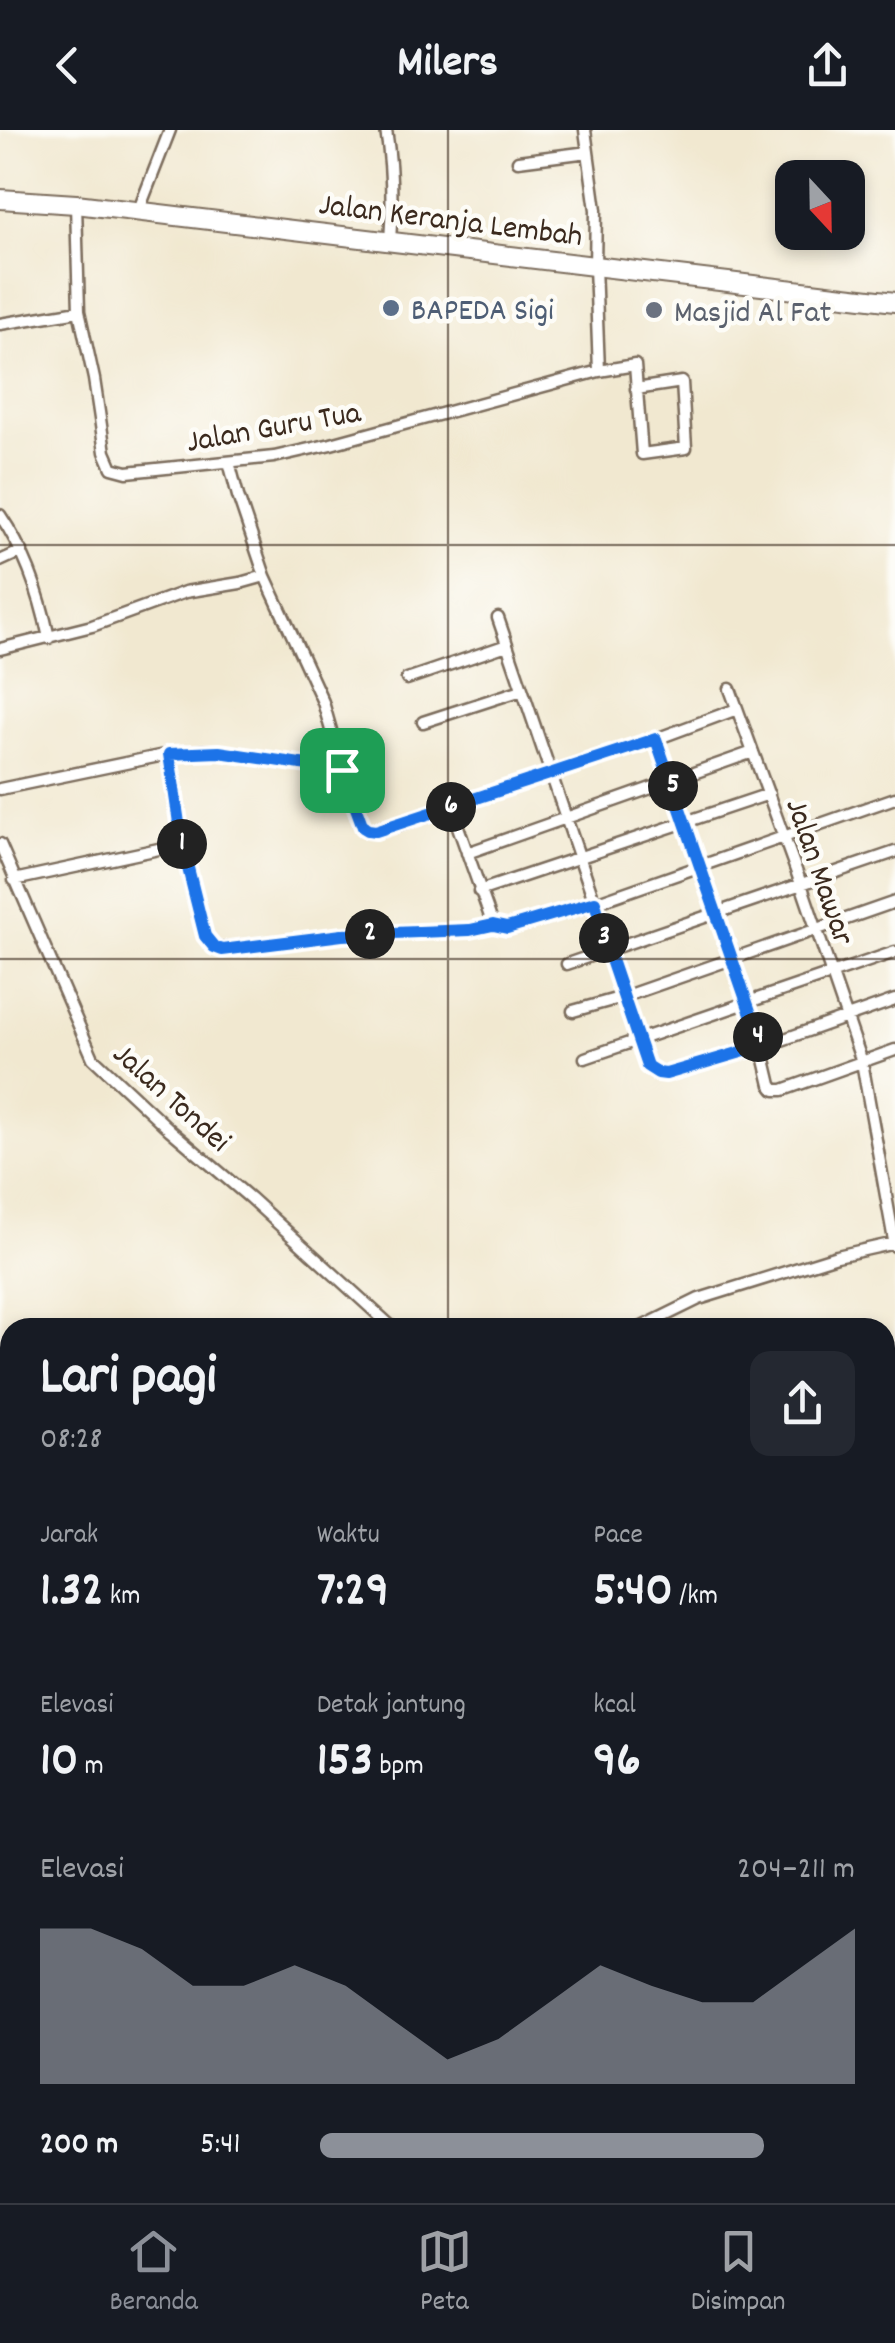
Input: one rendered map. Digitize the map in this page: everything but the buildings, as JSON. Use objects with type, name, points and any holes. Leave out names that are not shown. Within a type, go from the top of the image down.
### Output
[{"type":"main road","name":"Jalan Keranja Lembah","points":[[0,199],[76,204],[895,302]]},
{"type":"street","points":[[138,212],[170,130]]},
{"type":"street","points":[[386,130],[392,161],[390,241]]},
{"type":"street","points":[[584,130],[595,190],[599,371],[635,366],[636,389],[642,454],[686,448],[682,382],[636,389]]},
{"type":"street","points":[[518,161],[588,152]]},
{"type":"street","name":"Jalan Guru Tua","points":[[76,204],[79,311],[105,452],[112,468],[127,472],[274,457],[599,371]]},
{"type":"street","points":[[0,324],[79,311]]},
{"type":"street","points":[[229,462],[264,576],[323,702],[342,770],[363,827],[368,830],[390,828],[737,709]]},
{"type":"street","points":[[0,516],[22,551],[38,588],[49,638]]},
{"type":"street","points":[[0,561],[22,551]]},
{"type":"street","points":[[0,649],[104,622],[175,594],[264,576]]},
{"type":"street","points":[[498,618],[647,1066],[666,1074],[895,1000]]},
{"type":"street","points":[[407,679],[508,645]]},
{"type":"street","points":[[423,722],[522,690]]},
{"type":"street","name":"Jalan Mawar","points":[[730,690],[862,1062],[895,1244]]},
{"type":"street","points":[[656,739],[762,1046],[771,1086],[783,1090],[895,1050]]},
{"type":"street","points":[[0,789],[169,754],[219,752],[342,770]]},
{"type":"street","points":[[467,853],[753,752]]},
{"type":"street","points":[[169,754],[182,844],[205,936],[222,950],[342,935],[470,930],[493,925],[507,928],[595,902],[895,798]]},
{"type":"street","points":[[479,891],[768,794]]},
{"type":"street","points":[[451,807],[493,925]]},
{"type":"street","name":"Jalan Tondei","points":[[0,844],[93,1058],[382,1318]]},
{"type":"street","points":[[14,880],[182,844]]},
{"type":"street","points":[[567,964],[895,852]]},
{"type":"street","points":[[573,1011],[895,902]]},
{"type":"street","points":[[585,1058],[895,952]]},
{"type":"street","points":[[881,1167],[895,1163]]},
{"type":"street","points":[[660,1318],[699,1299],[837,1256],[895,1244]]},
{"type":"place","name":"BAPEDA Sigi","points":[[391,308]]},
{"type":"place","name":"Masjid Al Fat","points":[[654,310]]},
{"type":"route","points":[[656,739],[762,1046],[666,1074],[647,1066],[595,902],[507,928],[493,925],[470,930],[342,935],[222,950],[214,947],[205,936],[192,889],[169,754],[219,752],[342,770],[363,827],[376,831],[656,739]]}]
